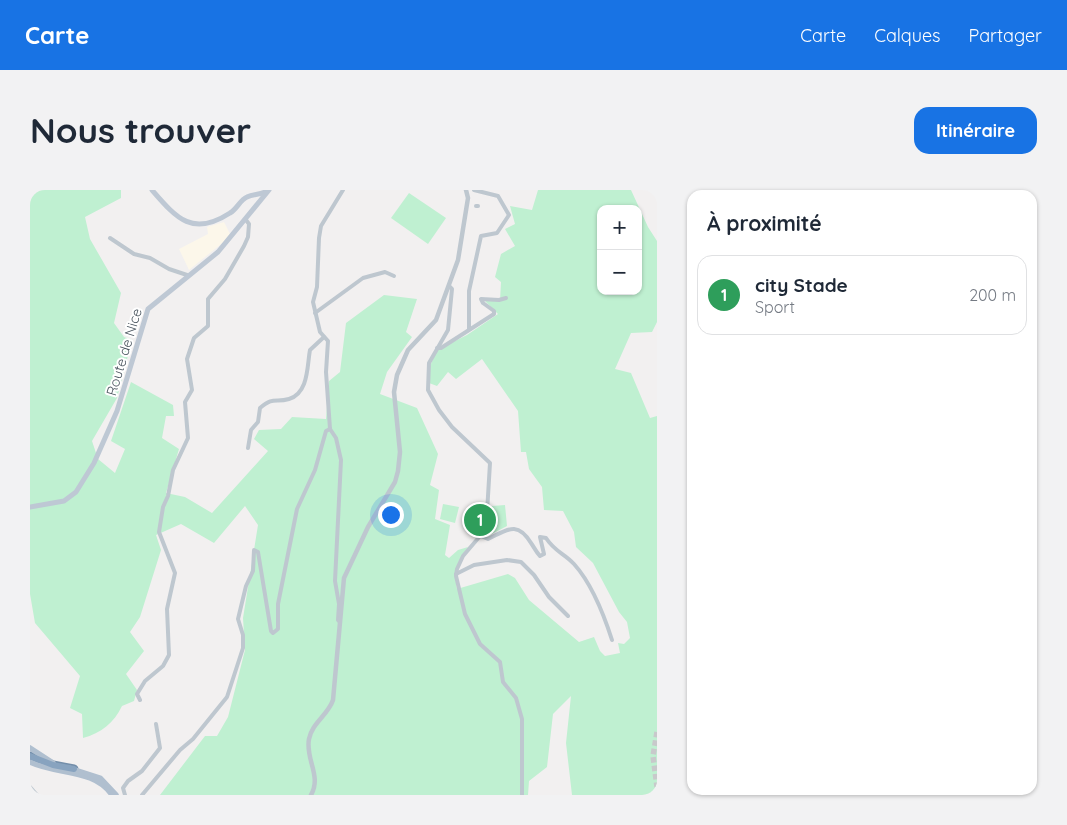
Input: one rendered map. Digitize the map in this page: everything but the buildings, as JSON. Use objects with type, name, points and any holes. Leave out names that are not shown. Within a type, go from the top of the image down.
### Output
[{"type":"highway","points":[[32,759],[73,771]]},
{"type":"main road","points":[[152,190],[177,217],[194,224],[206,224],[222,217],[232,212],[243,200],[255,199],[268,190]]},
{"type":"main road","name":"Route de Nice","points":[[30,507],[64,500],[79,488],[106,437],[123,395],[148,309],[218,252],[253,210],[255,199]]},
{"type":"main road","points":[[30,748],[53,762],[94,779],[112,795]]},
{"type":"main road","points":[[73,771],[100,778],[116,795]]},
{"type":"street","points":[[340,589],[335,581],[341,460],[336,438],[330,429],[326,372],[328,347],[320,332],[313,299],[318,287],[321,226],[344,190]]},
{"type":"street","points":[[311,795],[316,782],[308,751],[309,737],[315,724],[329,710],[333,700],[340,622],[340,589],[368,526],[395,482],[400,452],[394,392],[399,369],[408,350],[434,324],[449,286],[458,260],[468,198],[466,190]]},
{"type":"street","points":[[469,329],[469,290],[482,236],[497,233],[509,215],[498,196],[474,190]]},
{"type":"street","points":[[140,700],[137,694],[141,686],[163,666],[169,655],[167,609],[175,573],[159,532],[163,507],[168,496],[174,470],[188,438],[185,402],[192,390],[187,359],[194,338],[208,326],[208,299],[224,279],[248,237],[249,224],[246,220]]},
{"type":"street","points":[[110,238],[134,254],[150,258],[168,269],[188,275]]},
{"type":"street","points":[[315,313],[358,280],[385,272],[394,276]]},
{"type":"street","points":[[449,286],[452,289],[449,326],[428,369],[428,387],[431,397],[452,427],[490,463],[486,530],[463,556],[456,574],[461,604],[465,614],[480,644],[500,662],[503,682],[516,698],[520,707],[522,719],[522,795]]},
{"type":"street","points":[[437,348],[440,348],[495,313],[481,299],[499,300],[506,298]]},
{"type":"street","points":[[248,448],[250,430],[258,422],[261,407],[273,399],[288,399],[298,392],[308,371],[310,350],[324,337]]},
{"type":"street","points":[[142,795],[180,750],[193,739],[226,697],[243,648],[244,639],[238,619],[246,586],[253,571],[254,550],[258,552],[262,567],[271,631],[273,633],[278,629],[278,604],[298,509],[315,470],[326,431],[330,429]]},
{"type":"street","points":[[481,536],[488,539],[506,530],[517,529],[527,536],[540,556],[544,554],[540,538],[546,538],[553,549],[568,559],[580,572],[599,607],[612,640]]},
{"type":"street","points":[[456,574],[474,565],[506,560],[521,562],[534,575],[549,597],[568,616]]},
{"type":"street","points":[[125,795],[123,788],[128,780],[142,771],[160,748],[156,724]]},
{"type":"street","points":[[30,787],[37,795]]},
{"type":"shaded area","points":[[224,222],[231,236],[189,270],[179,249],[208,234],[207,227]]},
{"type":"green space","points":[[30,190],[121,190],[121,198],[85,217],[90,239],[121,293],[114,323],[124,337],[132,340],[117,398],[92,441],[98,459],[115,473],[125,449],[111,441],[131,382],[173,405],[174,416],[166,416],[162,438],[179,449],[166,493],[185,497],[212,513],[268,451],[254,439],[259,430],[281,429],[292,417],[326,419],[329,381],[340,372],[346,323],[384,295],[417,299],[406,332],[412,337],[387,372],[380,394],[417,408],[438,454],[430,485],[439,490],[435,519],[450,525],[445,555],[449,558],[458,550],[468,547],[457,566],[455,576],[457,589],[508,574],[515,578],[529,600],[579,642],[594,637],[600,651],[605,656],[620,653],[618,643],[624,644],[630,638],[627,622],[619,612],[593,563],[576,547],[574,532],[563,511],[544,510],[542,487],[529,469],[526,452],[521,452],[518,411],[482,359],[456,379],[448,372],[437,386],[429,383],[430,366],[437,350],[467,335],[498,314],[485,301],[500,301],[501,282],[495,277],[501,254],[515,246],[505,229],[515,224],[510,206],[532,210],[538,190],[631,190],[638,205],[597,205],[597,295],[642,295],[642,214],[657,241],[657,322],[652,332],[631,333],[615,369],[631,373],[650,418],[657,416],[657,795],[572,795],[566,743],[571,696],[553,714],[547,767],[529,781],[528,795],[160,795],[205,736],[217,736],[228,717],[245,650],[243,618],[258,525],[245,506],[214,543],[181,524],[156,535],[161,550],[140,617],[130,632],[144,651],[126,674],[137,690],[134,701],[122,706],[115,717],[96,733],[83,738],[82,714],[70,708],[80,676],[35,623],[30,594]]},
{"type":"green space","points":[[409,193],[446,218],[428,244],[391,218]]},
{"type":"green space","points":[[443,504],[459,507],[455,523],[440,519]]},
{"type":"green space","points":[[505,505],[507,526],[488,536],[489,512],[492,506]]},
{"type":"tunnel","points":[[657,732],[653,756],[657,787]]},
{"type":"place","name":"city Stade","points":[[480,520]]}]
